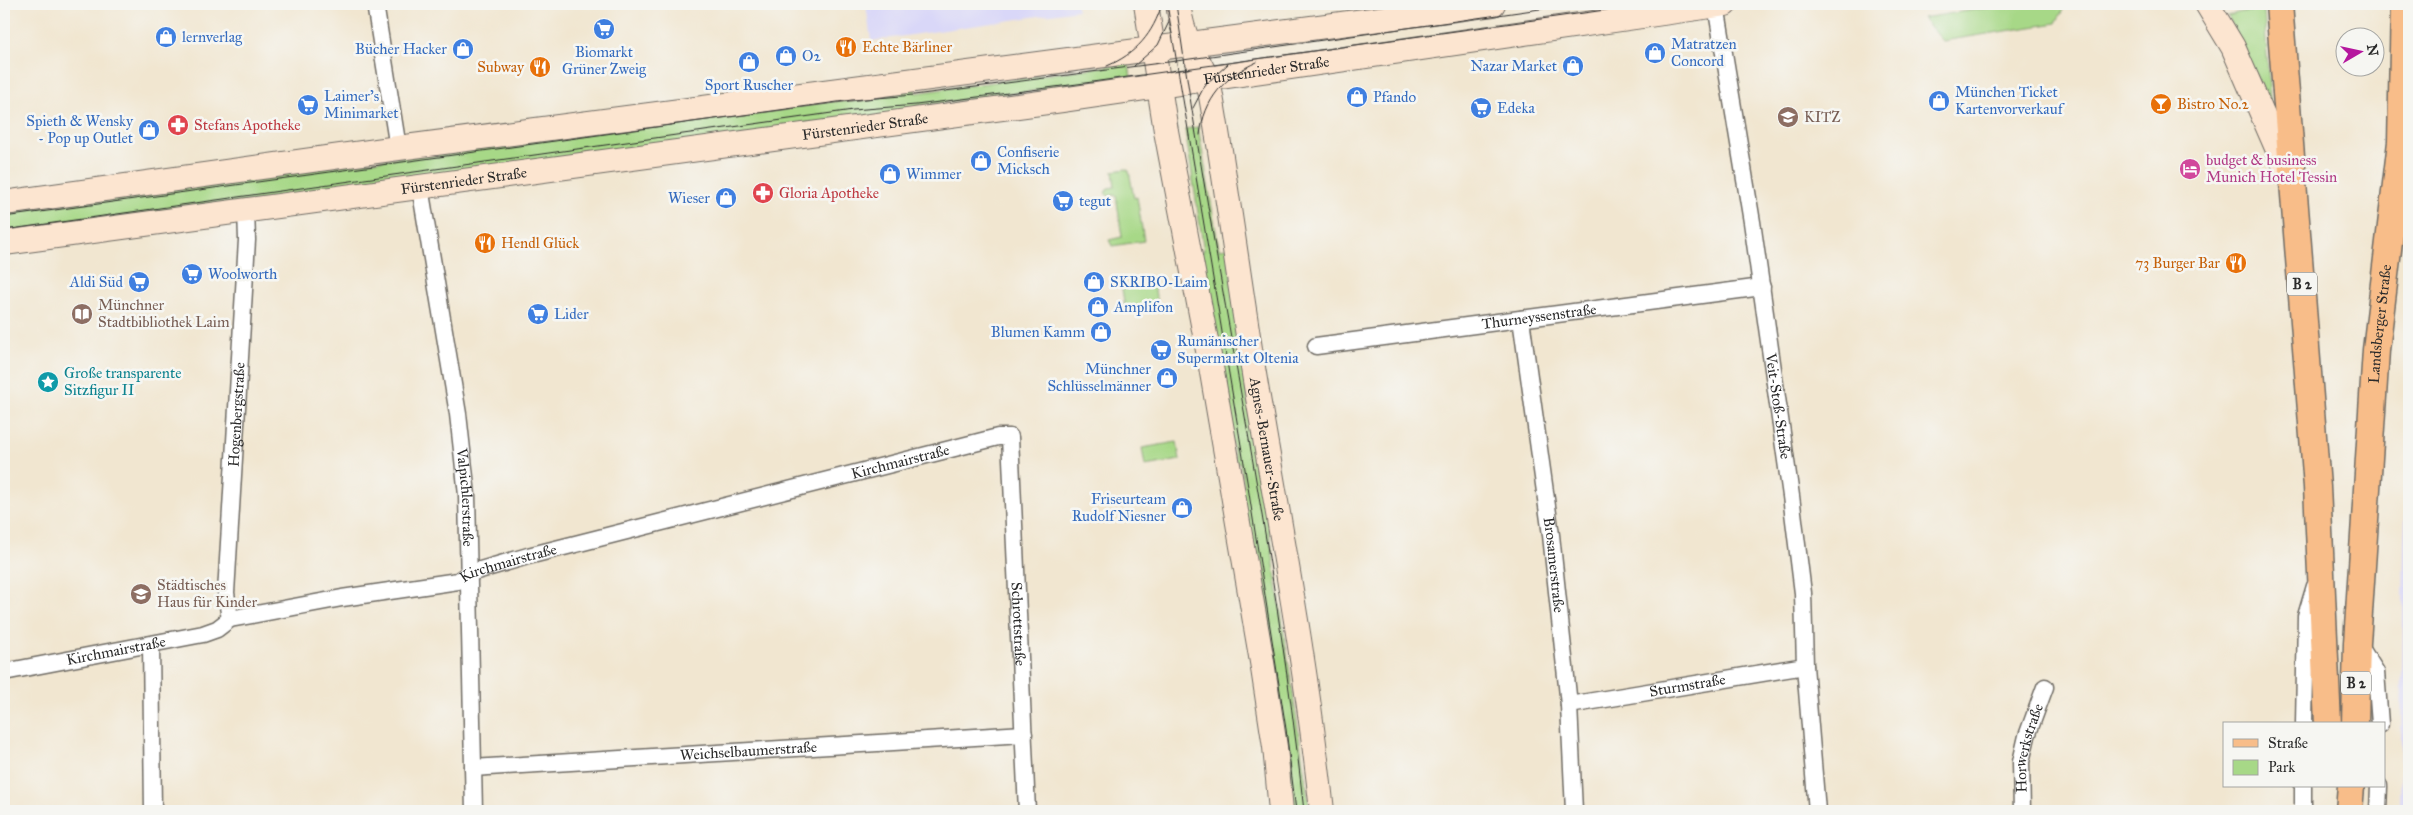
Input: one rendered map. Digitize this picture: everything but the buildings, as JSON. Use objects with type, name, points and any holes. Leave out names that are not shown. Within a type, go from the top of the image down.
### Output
[{"type":"main road","points":[[1146,4],[1262,662],[1275,747],[1281,811]]},
{"type":"main road","name":"Agnes-Bernauer-Straße","points":[[1178,4],[1181,22],[1189,44],[1208,79],[1233,225],[1246,324],[1318,768],[1322,811]]},
{"type":"main road","points":[[4,203],[398,148],[1493,4]]},
{"type":"main road","name":"Fürstenrieder Straße","points":[[4,243],[1208,79],[1720,4]]},
{"type":"main road","points":[[2207,4],[2233,47],[2256,106],[2294,188]]},
{"type":"main road","name":"B 2","points":[[2279,4],[2321,564],[2328,722]]},
{"type":"main road","name":"Landsberger Straße","points":[[2355,722],[2358,643],[2376,350],[2401,142],[2404,4]]},
{"type":"main road","points":[[2333,788],[2335,811]]},
{"type":"main road","points":[[2349,811],[2351,788]]},
{"type":"street","points":[[375,4],[398,148]]},
{"type":"street","name":"Veit-Stoß-Straße","points":[[1720,4],[1762,286],[1803,593],[1805,666],[1817,811]]},
{"type":"street","name":"Valpichlerstraße","points":[[420,187],[458,414],[467,495],[474,811]]},
{"type":"street","name":"Hogenbergstraße","points":[[230,619],[226,593],[247,240],[246,209]]},
{"type":"street","name":"Thurneyssenstraße","points":[[1316,346],[1762,286]]},
{"type":"street","name":"Brosamerstraße","points":[[1521,319],[1551,534],[1569,705],[1574,811]]},
{"type":"street","name":"Kirchmairstraße","points":[[4,672],[203,634],[217,629],[230,619],[342,598],[458,581],[470,573],[528,556],[988,439],[1010,437]]},
{"type":"street","name":"Schrottstraße","points":[[1010,437],[1026,811]]},
{"type":"street","points":[[2304,722],[2306,616],[2321,564]]},
{"type":"street","points":[[2358,643],[2376,672],[2380,722]]},
{"type":"street","points":[[151,645],[153,811]]},
{"type":"street","name":"Sturmstraße","points":[[1569,705],[1805,666]]},
{"type":"street","name":"Horwerkstraße","points":[[2022,811],[2021,762],[2027,736],[2045,687]]},
{"type":"street","name":"Weichselbaumerstraße","points":[[473,768],[1024,734]]},
{"type":"street","points":[[2303,811],[2304,788]]},
{"type":"street","points":[[2378,811],[2379,788]]},
{"type":"shaded area","points":[[866,4],[1076,4],[1078,10],[871,41]]},
{"type":"shaded area","points":[[2409,435],[2409,811],[2400,811],[2404,540]]},
{"type":"green space","points":[[2011,4],[2066,4],[2056,23],[1943,41],[1923,18]]},
{"type":"green space","points":[[2264,11],[2270,99],[2268,102],[2228,16],[2240,12]]},
{"type":"green space","points":[[1129,63],[1131,78],[917,106],[918,112],[4,237],[4,212],[914,86],[916,93]]},
{"type":"green space","points":[[1198,127],[1219,249],[1227,248],[1257,471],[1261,475],[1310,811],[1291,811],[1239,488],[1244,485],[1240,462],[1236,463],[1197,252],[1204,251],[1185,129]]},
{"type":"green space","points":[[1126,169],[1129,171],[1134,198],[1137,197],[1144,241],[1112,246],[1109,240],[1122,237],[1116,195],[1108,196],[1105,193],[1108,188],[1115,187],[1113,171]]},
{"type":"green space","points":[[1154,284],[1157,303],[1125,308],[1122,289]]},
{"type":"green space","points":[[1177,442],[1180,460],[1145,466],[1142,448]]},
{"type":"tram line","points":[[1107,66],[1127,55],[1142,42],[1154,25],[1162,4]]},
{"type":"tram line","points":[[1167,4],[1248,487],[1286,729],[1296,811]]},
{"type":"tram line","points":[[1176,4],[1208,206],[1261,508],[1292,710],[1304,811]]},
{"type":"tram line","points":[[4,217],[852,100],[914,95],[1176,61],[1575,4]]},
{"type":"tram line","points":[[4,230],[853,110],[916,105],[1085,83],[1648,4]]},
{"type":"tram line","points":[[1134,66],[1158,45],[1169,22]]},
{"type":"tram line","points":[[1200,135],[1206,110],[1218,90],[1235,74],[1257,62]]},
{"type":"tram line","points":[[1193,108],[1205,85],[1228,64]]},
{"type":"place","name":"Biomarkt Grüner Zweig","points":[[604,29]]},
{"type":"place","name":"lernverlag","points":[[166,37]]},
{"type":"place","name":"Echte Bärliner","points":[[846,47]]},
{"type":"place","name":"Bücher Hacker","points":[[463,49]]},
{"type":"place","name":"Matratzen Concord","points":[[1655,53]]},
{"type":"place","name":"O2","points":[[786,56]]},
{"type":"place","name":"Sport Ruscher","points":[[749,62]]},
{"type":"place","name":"Nazar Market","points":[[1573,66]]},
{"type":"place","name":"Subway","points":[[540,67]]},
{"type":"place","name":"Pfando","points":[[1357,97]]},
{"type":"place","name":"München Ticket Kartenvorverkauf","points":[[1939,101]]},
{"type":"place","name":"Bistro No.2","points":[[2161,104]]},
{"type":"place","name":"Laimer's Minimarket","points":[[308,105]]},
{"type":"place","name":"Edeka","points":[[1481,108]]},
{"type":"place","name":"KITZ","points":[[1788,117]]},
{"type":"place","name":"Stefans Apotheke","points":[[178,125]]},
{"type":"place","name":"Spieth & Wensky - Pop up Outlet","points":[[149,130]]},
{"type":"place","name":"Confiserie Micksch","points":[[981,161]]},
{"type":"place","name":"budget & business Munich Hotel Tessin","points":[[2190,169]]},
{"type":"place","name":"Wimmer","points":[[890,174]]},
{"type":"place","name":"Gloria Apotheke","points":[[763,193]]},
{"type":"place","name":"Wieser","points":[[726,198]]},
{"type":"place","name":"tegut","points":[[1063,201]]},
{"type":"place","name":"Hendl Glück","points":[[485,243]]},
{"type":"place","name":"73 Burger Bar","points":[[2236,263]]},
{"type":"place","name":"Woolworth","points":[[192,274]]},
{"type":"place","name":"Aldi Süd","points":[[139,282]]},
{"type":"place","name":"SKRIBO-Laim","points":[[1094,282]]},
{"type":"place","name":"Amplifon","points":[[1098,307]]},
{"type":"place","name":"Münchner Stadtbibliothek Laim","points":[[82,314]]},
{"type":"place","name":"Lider","points":[[538,314]]},
{"type":"place","name":"Blumen Kamm","points":[[1101,332]]},
{"type":"place","name":"Rumänischer Supermarkt Oltenia","points":[[1161,350]]},
{"type":"place","name":"Münchner Schlüsselmänner","points":[[1167,378]]},
{"type":"place","name":"Große transparente Sitzfigur II","points":[[48,382]]},
{"type":"place","name":"Friseurteam Rudolf Niesner","points":[[1182,508]]},
{"type":"place","name":"Städtisches Haus für Kinder","points":[[141,594]]}]
